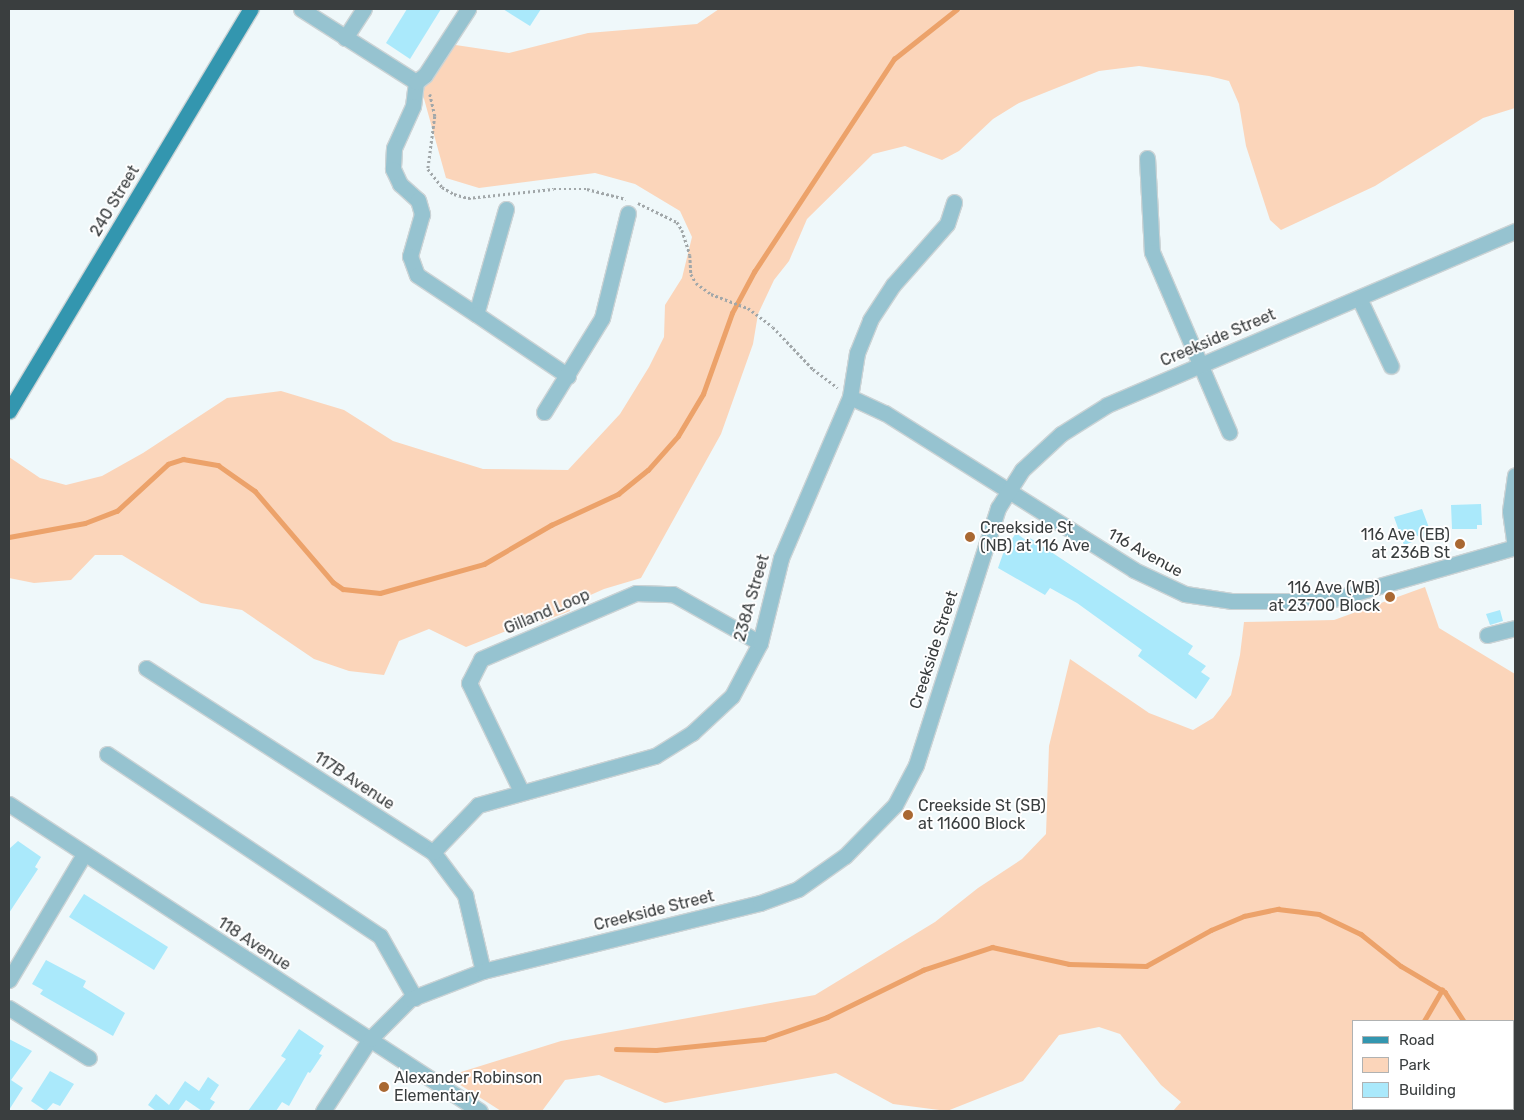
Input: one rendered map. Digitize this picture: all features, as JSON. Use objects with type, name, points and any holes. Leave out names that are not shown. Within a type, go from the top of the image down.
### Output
[{"type":"main road","name":"240 Street","points":[[9,411],[251,9]]},
{"type":"street","points":[[301,9],[416,82]]},
{"type":"street","points":[[345,38],[364,9]]},
{"type":"street","points":[[468,9],[425,75],[416,82],[413,106],[394,148],[394,162],[400,184],[418,200],[422,214],[410,256],[417,274],[568,376]]},
{"type":"street","points":[[1147,158],[1152,252],[1230,432]]},
{"type":"street","name":"238A Street","points":[[433,852],[478,805],[521,791],[655,756],[692,733],[732,696],[760,643],[781,558],[850,397],[857,353],[870,320],[893,286],[947,224],[954,202]]},
{"type":"street","points":[[476,314],[506,209]]},
{"type":"street","points":[[544,412],[568,376],[602,318],[628,213]]},
{"type":"street","name":"Creekside Street","points":[[323,1111],[370,1040],[415,998],[483,971],[760,903],[798,889],[845,856],[895,805],[916,765],[994,517],[1008,490],[1043,449],[1074,424],[1107,405],[1515,231]]},
{"type":"street","points":[[1358,298],[1391,366]]},
{"type":"street","name":"116 Avenue","points":[[850,397],[885,413],[1149,579],[1185,594],[1209,599],[1327,601],[1515,547]]},
{"type":"street","points":[[1515,475],[1510,511],[1515,547]]},
{"type":"street","name":"Gilland Loop","points":[[521,791],[469,684],[482,659],[636,593],[673,594],[760,643]]},
{"type":"street","points":[[1487,635],[1515,628]]},
{"type":"street","name":"117B Avenue","points":[[146,668],[433,852],[465,895],[483,971]]},
{"type":"street","points":[[107,754],[380,936],[415,998]]},
{"type":"street","name":"118 Avenue","points":[[9,804],[480,1111]]},
{"type":"street","points":[[9,980],[84,854]]},
{"type":"street","points":[[9,1008],[89,1058]]},
{"type":"path","points":[[430,93],[435,116],[428,169],[442,187],[468,198],[554,189],[587,189],[650,208],[677,222],[690,255],[691,274],[696,283],[711,294],[748,308],[773,327],[813,369],[850,397]]},
{"type":"green space","points":[[719,9],[1515,9],[1515,108],[1483,118],[1375,186],[1281,230],[1270,220],[1246,146],[1239,104],[1229,81],[1209,76],[1139,66],[1099,71],[1019,103],[993,119],[959,151],[942,160],[905,146],[873,154],[807,219],[789,261],[774,280],[758,314],[753,344],[721,434],[641,578],[604,589],[568,605],[570,611],[541,622],[539,618],[466,647],[429,629],[399,641],[384,675],[349,671],[314,659],[242,610],[201,603],[122,555],[95,555],[71,580],[34,583],[9,578],[9,457],[40,478],[66,485],[102,476],[143,453],[227,398],[281,391],[344,410],[393,441],[483,469],[568,470],[620,414],[649,367],[664,337],[665,305],[682,278],[692,237],[680,211],[635,184],[595,173],[479,188],[446,178],[421,88],[449,44],[509,53],[588,33],[697,24]]},
{"type":"green space","points":[[1425,587],[1439,628],[1515,674],[1515,1111],[1173,1111],[1181,1102],[1161,1085],[1120,1034],[1099,1027],[1059,1035],[1023,1081],[947,1111],[893,1104],[836,1073],[665,1103],[599,1075],[565,1080],[542,1111],[501,1111],[454,1081],[461,1072],[561,1041],[815,995],[935,922],[978,888],[1022,859],[1046,834],[1049,746],[1070,659],[1149,713],[1193,730],[1213,718],[1231,695],[1240,655],[1244,622],[1334,620]]},
{"type":"building","points":[[407,9],[441,9],[410,59],[386,43]]},
{"type":"building","points":[[503,9],[541,9],[530,26]]},
{"type":"building","points":[[1481,504],[1482,525],[1477,525],[1477,529],[1452,529],[1451,505]]},
{"type":"building","points":[[1422,509],[1431,533],[1422,539],[1416,535],[1412,542],[1404,545],[1394,517]]},
{"type":"building","points":[[1016,533],[1027,541],[1030,538],[1193,646],[1188,654],[1206,666],[1201,672],[1210,678],[1196,699],[1138,656],[1142,650],[1077,603],[1050,588],[1045,595],[998,568],[1004,551]]},
{"type":"building","points":[[1500,610],[1503,621],[1490,625],[1486,614]]},
{"type":"building","points":[[18,841],[41,857],[35,867],[38,869],[9,913],[9,849]]},
{"type":"building","points":[[84,894],[168,947],[154,970],[69,917]]},
{"type":"building","points":[[46,960],[86,981],[83,987],[125,1013],[113,1036],[40,994],[43,990],[32,984]]},
{"type":"building","points":[[299,1029],[324,1046],[319,1054],[322,1055],[310,1073],[308,1072],[289,1106],[282,1102],[276,1111],[248,1111],[286,1059],[281,1056]]},
{"type":"building","points":[[9,1039],[32,1051],[11,1080],[23,1088],[9,1110]]},
{"type":"building","points":[[50,1071],[74,1084],[60,1106],[53,1103],[46,1111],[31,1101]]},
{"type":"building","points":[[208,1077],[219,1085],[210,1099],[215,1102],[209,1111],[202,1111],[186,1100],[178,1111],[156,1111],[148,1105],[156,1094],[169,1105],[185,1081],[199,1091]]},
{"type":"waterway","points":[[9,537],[85,523],[117,511],[168,464],[183,459],[218,465],[255,491],[333,582],[343,589],[380,593],[484,564],[551,525],[618,494],[648,470],[678,436],[703,394],[732,313],[754,272],[894,59],[957,9]]},
{"type":"waterway","points":[[616,1049],[656,1050],[764,1039],[827,1017],[923,970],[992,947],[1069,964],[1146,966],[1211,930],[1244,916],[1278,909],[1319,914],[1361,934],[1401,966],[1445,992],[1463,1020]]},
{"type":"waterway","points":[[1425,1020],[1442,990]]},
{"type":"place","name":"Creekside St (NB) at 116 Ave","points":[[970,537]]},
{"type":"place","name":"116 Ave (EB) at 236B St","points":[[1460,544]]},
{"type":"place","name":"116 Ave (WB) at 23700 Block","points":[[1390,597]]},
{"type":"place","name":"Creekside St (SB) at 11600 Block","points":[[908,815]]},
{"type":"place","name":"Alexander Robinson Elementary","points":[[384,1087]]}]
